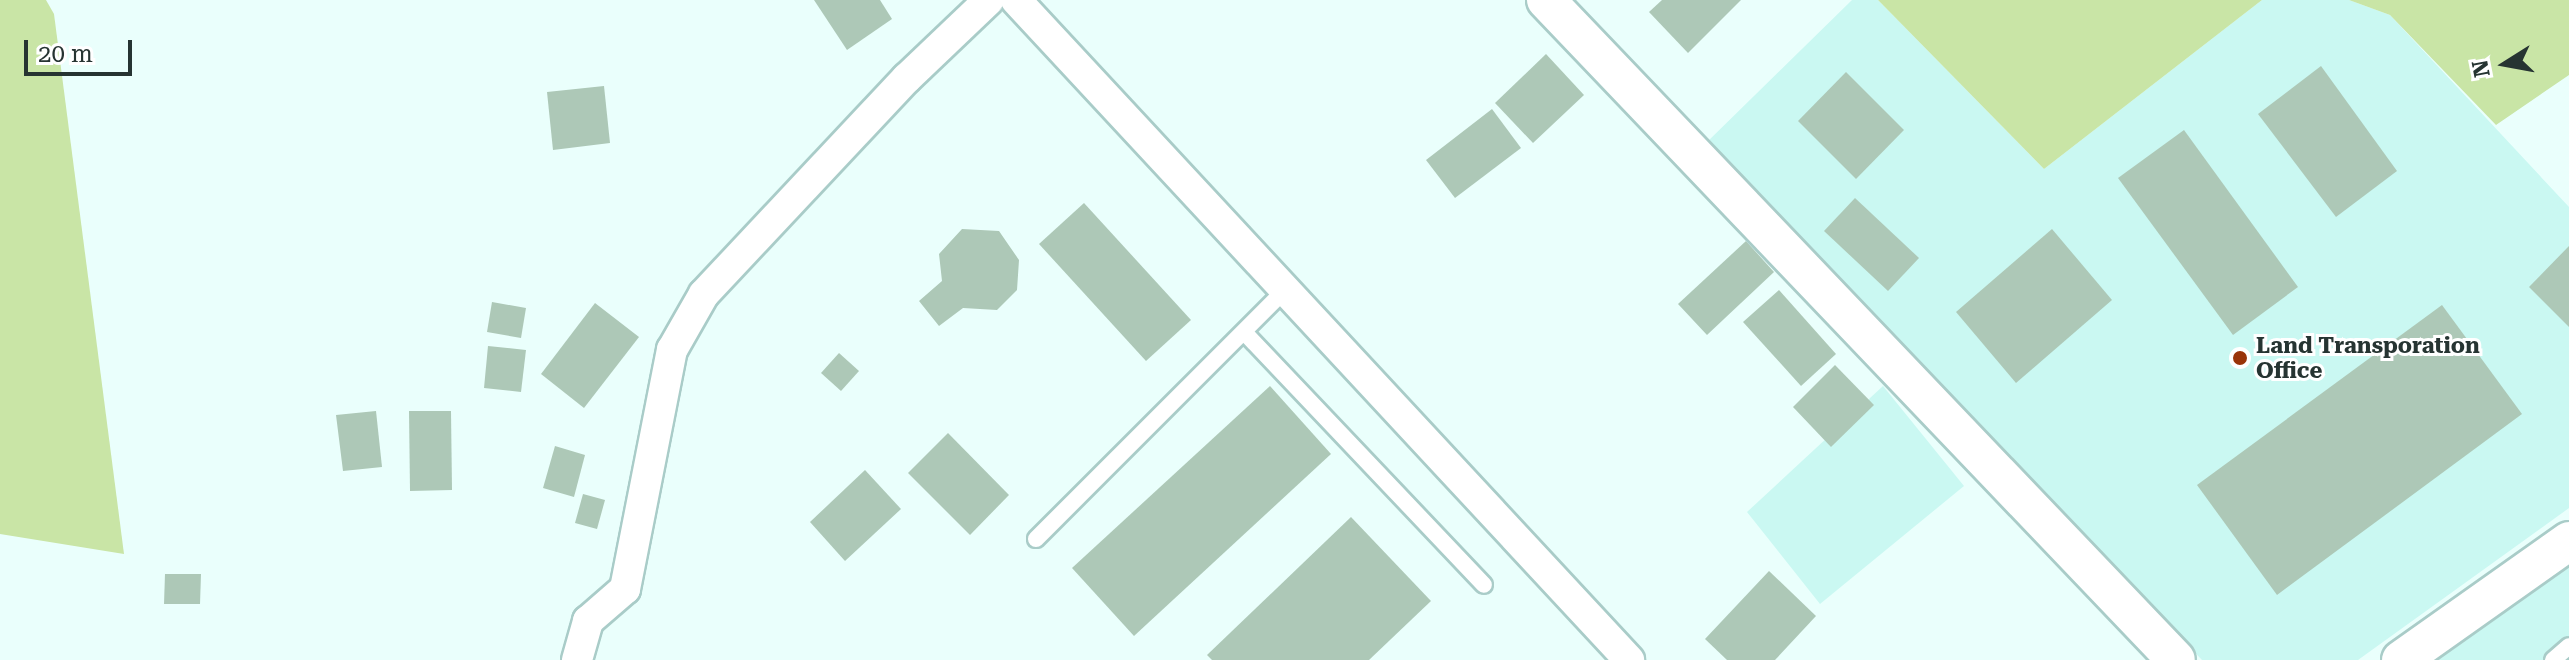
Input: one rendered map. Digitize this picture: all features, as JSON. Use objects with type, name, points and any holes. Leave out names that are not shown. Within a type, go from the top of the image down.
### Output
[{"type":"street","points":[[577,660],[588,621],[625,589],[672,350],[704,294],[907,78],[989,0]]},
{"type":"street","points":[[1016,0],[1629,660]]},
{"type":"street","points":[[1546,0],[2176,660]]},
{"type":"street","points":[[2401,660],[2569,541]]},
{"type":"lane","points":[[1036,539],[1286,289]]},
{"type":"lane","points":[[1245,333],[1484,585]]},
{"type":"lane","points":[[2553,660],[2569,646]]},
{"type":"shaded area","name":"Land Transporation Office","points":[[1852,0],[1878,0],[2044,169],[2262,0],[2349,0],[2390,15],[2569,207],[2569,508],[2358,660],[2202,660],[1705,144]]},
{"type":"shaded area","points":[[1883,386],[1964,486],[1820,604],[1747,512]]},
{"type":"shaded area","points":[[2569,551],[2569,660],[2417,660]]},
{"type":"green space","points":[[0,0],[46,0],[54,14],[124,554],[0,534]]},
{"type":"green space","points":[[1878,0],[2262,0],[2044,169]]},
{"type":"green space","points":[[2349,0],[2569,0],[2569,75],[2496,125],[2390,15]]},
{"type":"building","points":[[814,0],[880,0],[892,19],[847,50]]},
{"type":"building","points":[[1662,0],[1741,0],[1688,53],[1649,12]]},
{"type":"building","points":[[1546,54],[1584,95],[1533,143],[1495,103]]},
{"type":"building","points":[[2321,66],[2397,171],[2336,217],[2258,114]]},
{"type":"building","points":[[1846,72],[1904,130],[1856,179],[1798,121]]},
{"type":"building","points":[[604,86],[610,143],[553,150],[547,92]]},
{"type":"building","points":[[1492,109],[1521,148],[1455,198],[1426,160]]},
{"type":"building","points":[[2184,130],[2298,287],[2233,335],[2118,178]]},
{"type":"building","points":[[1855,198],[1919,258],[1888,291],[1824,231]]},
{"type":"building","points":[[1084,203],[1191,320],[1146,361],[1039,244]]},
{"type":"building","points":[[962,229],[999,231],[1019,260],[1017,290],[997,310],[963,308],[939,326],[919,301],[942,281],[939,254]]},
{"type":"building","points":[[2052,229],[2112,300],[2016,383],[1956,312]]},
{"type":"building","points":[[1746,241],[1774,272],[1707,335],[1678,304]]},
{"type":"building","points":[[2569,246],[2569,327],[2529,287]]},
{"type":"building","points":[[1779,290],[1836,354],[1801,386],[1743,322]]},
{"type":"building","points":[[492,302],[526,308],[521,338],[487,332]]},
{"type":"building","points":[[595,303],[639,337],[584,408],[541,374]]},
{"type":"building","points":[[2442,305],[2522,414],[2277,595],[2197,485]]},
{"type":"building","points":[[488,346],[526,350],[521,392],[484,388]]},
{"type":"building","points":[[839,353],[859,371],[841,391],[821,373]]},
{"type":"building","points":[[1835,365],[1874,405],[1831,447],[1793,407]]},
{"type":"building","points":[[1270,386],[1331,454],[1134,636],[1072,568]]},
{"type":"building","points":[[376,411],[382,467],[343,471],[336,415]]},
{"type":"building","points":[[409,411],[451,411],[452,490],[410,491]]},
{"type":"building","points":[[948,433],[1009,495],[970,535],[908,473]]},
{"type":"building","points":[[555,446],[585,455],[574,497],[543,488]]},
{"type":"building","points":[[865,470],[901,509],[845,561],[810,522]]},
{"type":"building","points":[[583,494],[605,500],[597,529],[575,523]]},
{"type":"building","points":[[1351,517],[1431,601],[1369,660],[1212,660],[1207,655]]},
{"type":"building","points":[[1769,571],[1816,616],[1775,660],[1727,660],[1705,639]]},
{"type":"building","points":[[165,574],[201,574],[200,604],[164,604]]},
{"type":"place","name":"Land Transporation Office","points":[[2240,358]]}]
